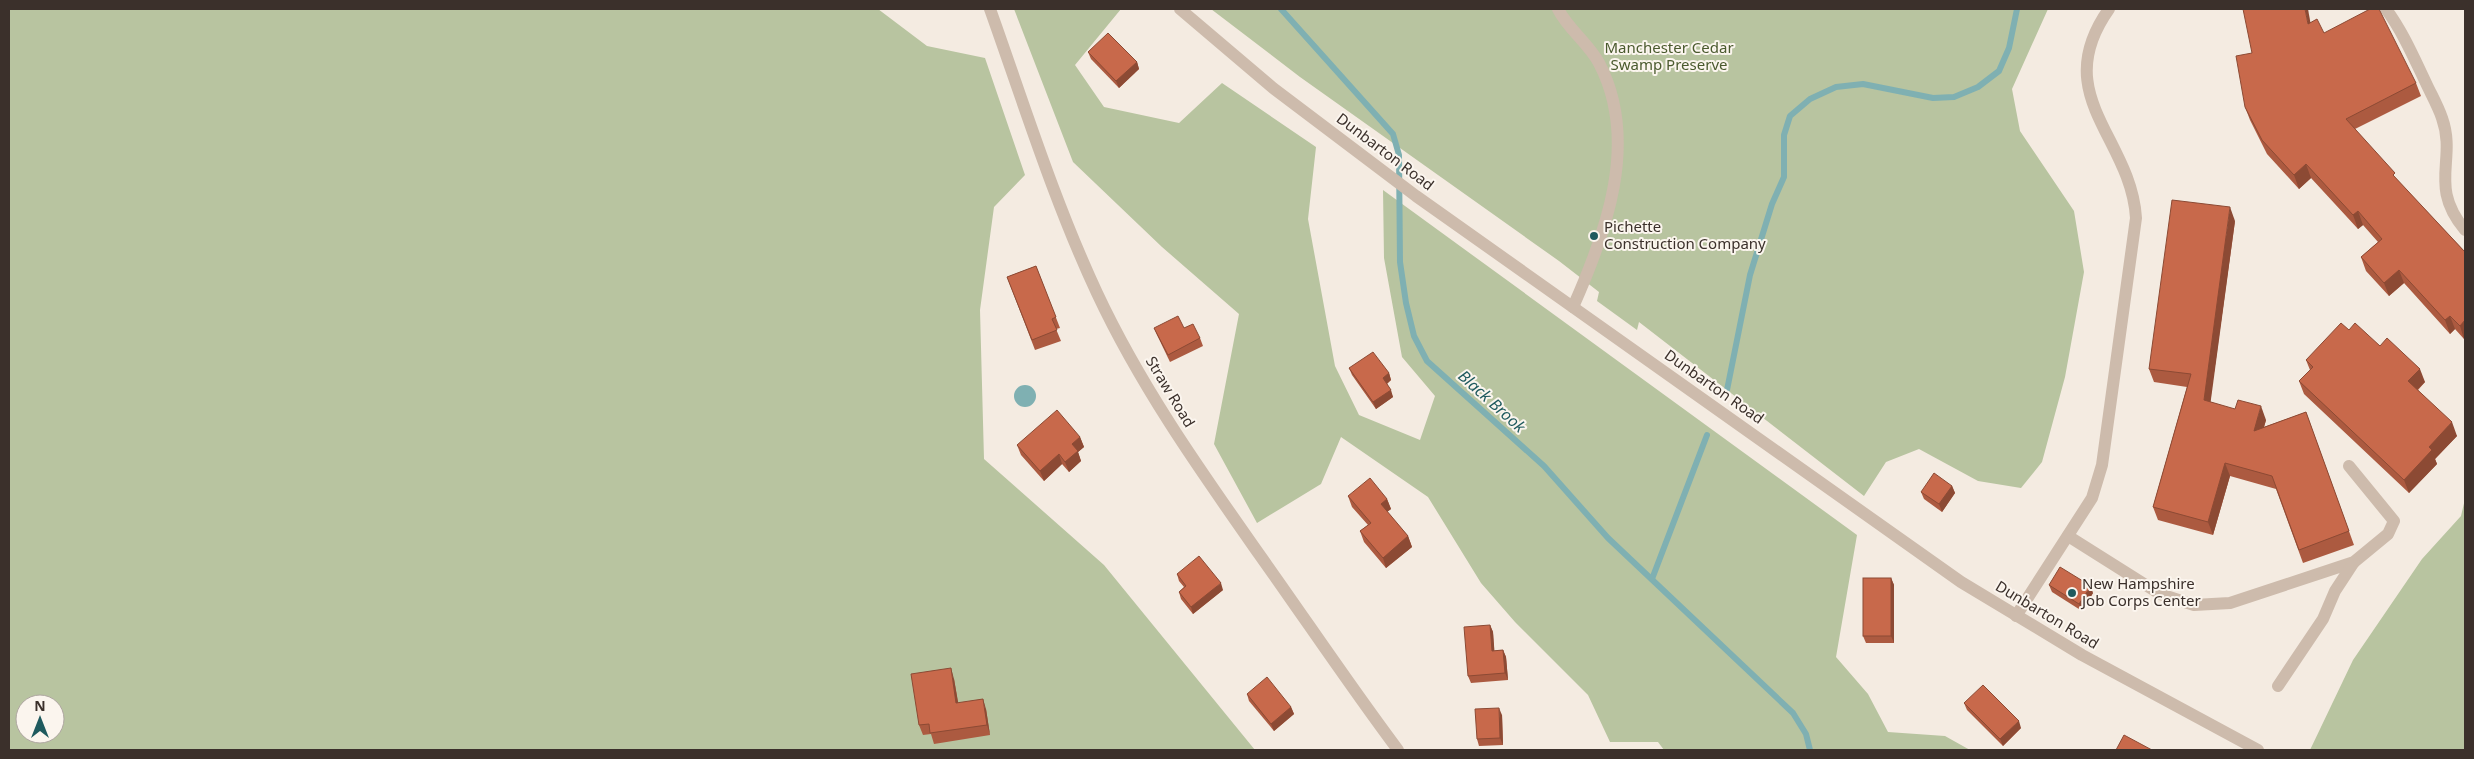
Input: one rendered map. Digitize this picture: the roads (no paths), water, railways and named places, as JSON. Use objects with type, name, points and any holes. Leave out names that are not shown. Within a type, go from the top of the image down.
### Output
[{"type":"street","name":"Straw Road","points":[[990,9],[1069,229],[1097,294],[1130,358],[1166,420],[1206,479],[1398,750]]},
{"type":"street","name":"Dunbarton Road","points":[[1180,9],[1273,88],[1416,196],[1961,582],[2082,656],[2258,750]]},
{"type":"street","points":[[1558,9],[1598,62],[1608,83],[1616,111],[1619,140],[1615,175],[1595,258],[1574,307]]},
{"type":"street","points":[[2016,616],[2092,498],[2102,465],[2136,218],[2135,198],[2091,99],[2087,79],[2086,60],[2090,43],[2097,25],[2109,9]]},
{"type":"street","points":[[2386,9],[2399,27],[2442,118],[2446,138],[2445,192],[2453,216],[2465,230]]},
{"type":"street","points":[[2278,686],[2323,619],[2335,591],[2354,562],[2388,534],[2394,521],[2349,466]]},
{"type":"street","points":[[2068,536],[2160,594],[2194,605],[2230,603],[2354,562]]},
{"type":"water","points":[[1025,385],[1033,388],[1036,396],[1033,404],[1025,407],[1017,404],[1014,396],[1017,388]]},
{"type":"waterway","name":"Black Brook","points":[[1281,9],[1393,134],[1399,155],[1400,262],[1406,303],[1414,336],[1427,361],[1544,466],[1608,538],[1793,713],[1806,734],[1810,750]]},
{"type":"waterway","points":[[1727,390],[1750,275],[1772,204],[1784,177],[1784,135],[1790,116],[1810,99],[1836,87],[1863,84],[1933,98],[1954,97],[1978,87],[1999,71],[2009,48],[2017,9]]},
{"type":"waterway","points":[[1652,579],[1707,435]]},
{"type":"place","name":"Pichette Construction Company","points":[[1594,236]]},
{"type":"place","name":"New Hampshire Job Corps Center","points":[[2072,593]]},
{"type":"park label","name":"Manchester Cedar Swamp Preserve","points":[[1669,56]]}]
